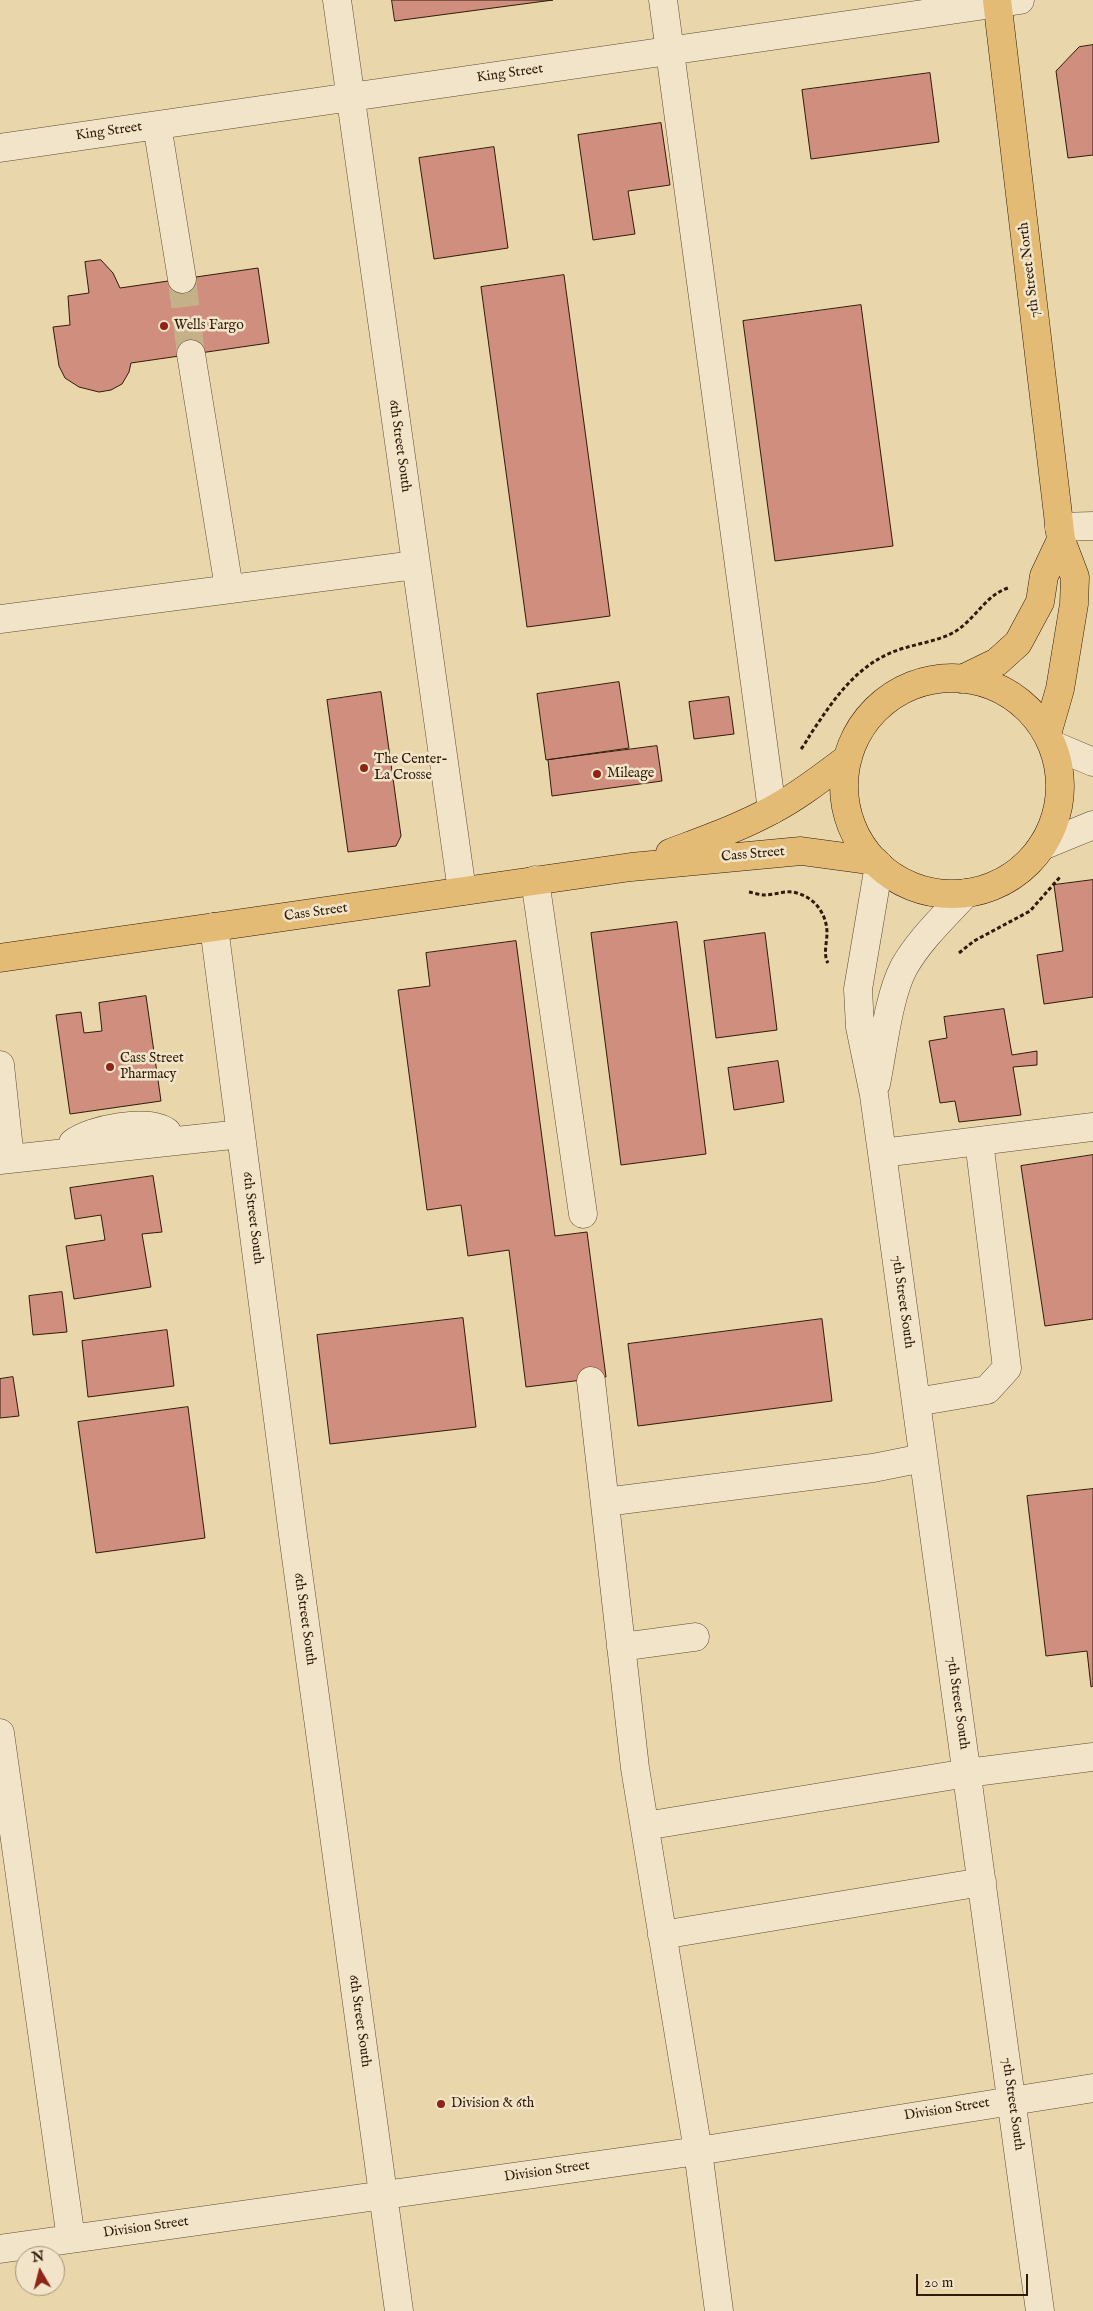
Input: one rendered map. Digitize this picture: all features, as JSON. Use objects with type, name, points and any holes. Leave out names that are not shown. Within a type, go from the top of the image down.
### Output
[{"type":"main road","name":"7th Street North","points":[[1005,1],[1060,534],[1075,576],[1074,604],[1050,739]]},
{"type":"main road","points":[[962,679],[997,662],[1018,643],[1040,602],[1044,576],[1060,534]]},
{"type":"main road","points":[[940,679],[962,679],[984,683],[1002,690],[1018,700],[1032,713],[1050,739],[1060,771],[1060,797],[1054,823],[1042,846],[1028,864],[1009,878],[988,888],[966,893],[943,894],[918,888],[895,877],[877,863],[859,841],[849,817],[844,792],[848,758],[854,741],[866,722],[880,706],[898,693],[919,684],[940,679]]},
{"type":"main road","name":"Cass Street","points":[[631,867],[719,835],[772,810],[802,792],[848,758]]},
{"type":"main road","name":"Cass Street","points":[[0,958],[631,867],[802,851],[877,863]]},
{"type":"street","name":"6th Street South","points":[[337,0],[462,891]]},
{"type":"street","points":[[663,0],[772,810]]},
{"type":"street","name":"King Street","points":[[0,148],[671,52],[1005,1]]},
{"type":"street","points":[[157,125],[182,279]]},
{"type":"street","points":[[191,354],[229,588]]},
{"type":"street","points":[[1060,534],[1093,526]]},
{"type":"street","points":[[0,619],[415,565]]},
{"type":"street","points":[[1050,739],[1093,762]]},
{"type":"street","points":[[1042,846],[1093,825]]},
{"type":"street","name":"7th Street South","points":[[877,863],[858,989],[860,1027],[874,1095],[1040,2311]]},
{"type":"street","points":[[536,880],[583,1214]]},
{"type":"street","name":"7th Street South","points":[[874,1095],[894,992],[903,969],[920,941],[966,893]]},
{"type":"street","name":"6th Street South","points":[[214,927],[399,2311]]},
{"type":"street","points":[[0,1065],[5,1160],[241,1134]]},
{"type":"street","points":[[882,1153],[1093,1126]]},
{"type":"street","points":[[916,1402],[987,1390],[1007,1368],[979,1141]]},
{"type":"street","points":[[591,1381],[635,1768],[698,2151],[719,2311]]},
{"type":"street","points":[[605,1502],[873,1468],[923,1458]]},
{"type":"street","points":[[621,1647],[695,1637]]},
{"type":"street","points":[[0,1733],[71,2239]]},
{"type":"street","points":[[645,1826],[967,1773],[1093,1757]]},
{"type":"street","points":[[662,1935],[982,1882]]},
{"type":"street","name":"Division Street","points":[[0,2249],[698,2151],[1011,2099],[1093,2088]]},
{"type":"path","points":[[768,777],[803,747],[851,678],[884,656],[902,647],[942,637],[956,630],[996,592]]},
{"type":"path","points":[[954,957],[974,941],[1030,910],[1064,873]]},
{"type":"path","points":[[765,895],[793,892],[805,896],[815,904],[825,915],[827,929],[825,958]]},
{"type":"building","points":[[392,0],[553,0],[395,21]]},
{"type":"building","points":[[1093,45],[1093,155],[1068,158],[1056,71],[1079,47]]},
{"type":"building","points":[[930,73],[939,142],[811,159],[802,90]]},
{"type":"building","points":[[661,123],[670,185],[628,191],[635,234],[593,240],[578,135]]},
{"type":"building","points":[[494,147],[508,248],[434,259],[419,158]]},
{"type":"building","name":"Wells Fargo","points":[[101,260],[113,273],[120,288],[258,268],[269,343],[131,363],[129,372],[122,384],[111,390],[99,392],[79,387],[65,378],[59,366],[53,327],[70,325],[68,296],[89,293],[85,262]]},
{"type":"building","points":[[564,275],[610,616],[527,627],[481,287]]},
{"type":"building","points":[[861,305],[893,546],[775,561],[743,321]]},
{"type":"building","points":[[619,682],[629,748],[546,760],[537,694]]},
{"type":"building","name":"The Center- La Crosse","points":[[381,692],[401,836],[396,846],[348,852],[327,700]]},
{"type":"building","points":[[729,697],[734,734],[694,739],[689,702]]},
{"type":"building","points":[[657,746],[662,781],[552,796],[548,760]]},
{"type":"building","points":[[1093,880],[1093,997],[1044,1004],[1037,955],[1063,951],[1054,885]]},
{"type":"building","points":[[677,922],[706,1154],[621,1165],[591,933]]},
{"type":"building","points":[[765,933],[777,1030],[716,1038],[704,941]]},
{"type":"building","points":[[516,941],[555,1236],[587,1232],[606,1377],[526,1387],[509,1250],[468,1256],[461,1205],[427,1210],[398,990],[430,986],[426,953]]},
{"type":"building","name":"Cass Street Pharmacy","points":[[146,996],[161,1101],[70,1114],[56,1015],[81,1012],[84,1033],[102,1031],[99,1003]]},
{"type":"building","points":[[1004,1009],[1012,1055],[1037,1051],[1037,1065],[1013,1067],[1021,1115],[959,1122],[955,1101],[940,1103],[929,1041],[947,1038],[944,1017]]},
{"type":"building","points":[[778,1061],[784,1102],[734,1110],[728,1068]]},
{"type":"building","points":[[1093,1155],[1093,1319],[1045,1326],[1021,1166]]},
{"type":"building","points":[[153,1176],[162,1232],[142,1234],[151,1287],[74,1299],[66,1246],[105,1240],[101,1215],[75,1219],[70,1188]]},
{"type":"building","points":[[62,1292],[67,1332],[33,1335],[29,1296]]},
{"type":"building","points":[[463,1318],[476,1427],[330,1444],[317,1335]]},
{"type":"building","points":[[822,1319],[832,1401],[638,1426],[628,1344]]},
{"type":"building","points":[[167,1330],[174,1386],[88,1397],[82,1341]]},
{"type":"building","points":[[13,1377],[19,1416],[0,1418],[0,1379]]},
{"type":"building","points":[[188,1407],[205,1538],[96,1553],[78,1422]]},
{"type":"building","points":[[1093,1489],[1093,1686],[1091,1687],[1087,1651],[1046,1656],[1027,1496]]},
{"type":"tunnel","points":[[182,279],[191,354]]},
{"type":"place","name":"Wells Fargo","points":[[164,326]]},
{"type":"place","name":"The Center- La Crosse","points":[[364,768]]},
{"type":"place","name":"Mileage","points":[[597,774]]},
{"type":"place","name":"Cass Street Pharmacy","points":[[110,1067]]},
{"type":"place","name":"Division & 6th","points":[[441,2104]]}]
